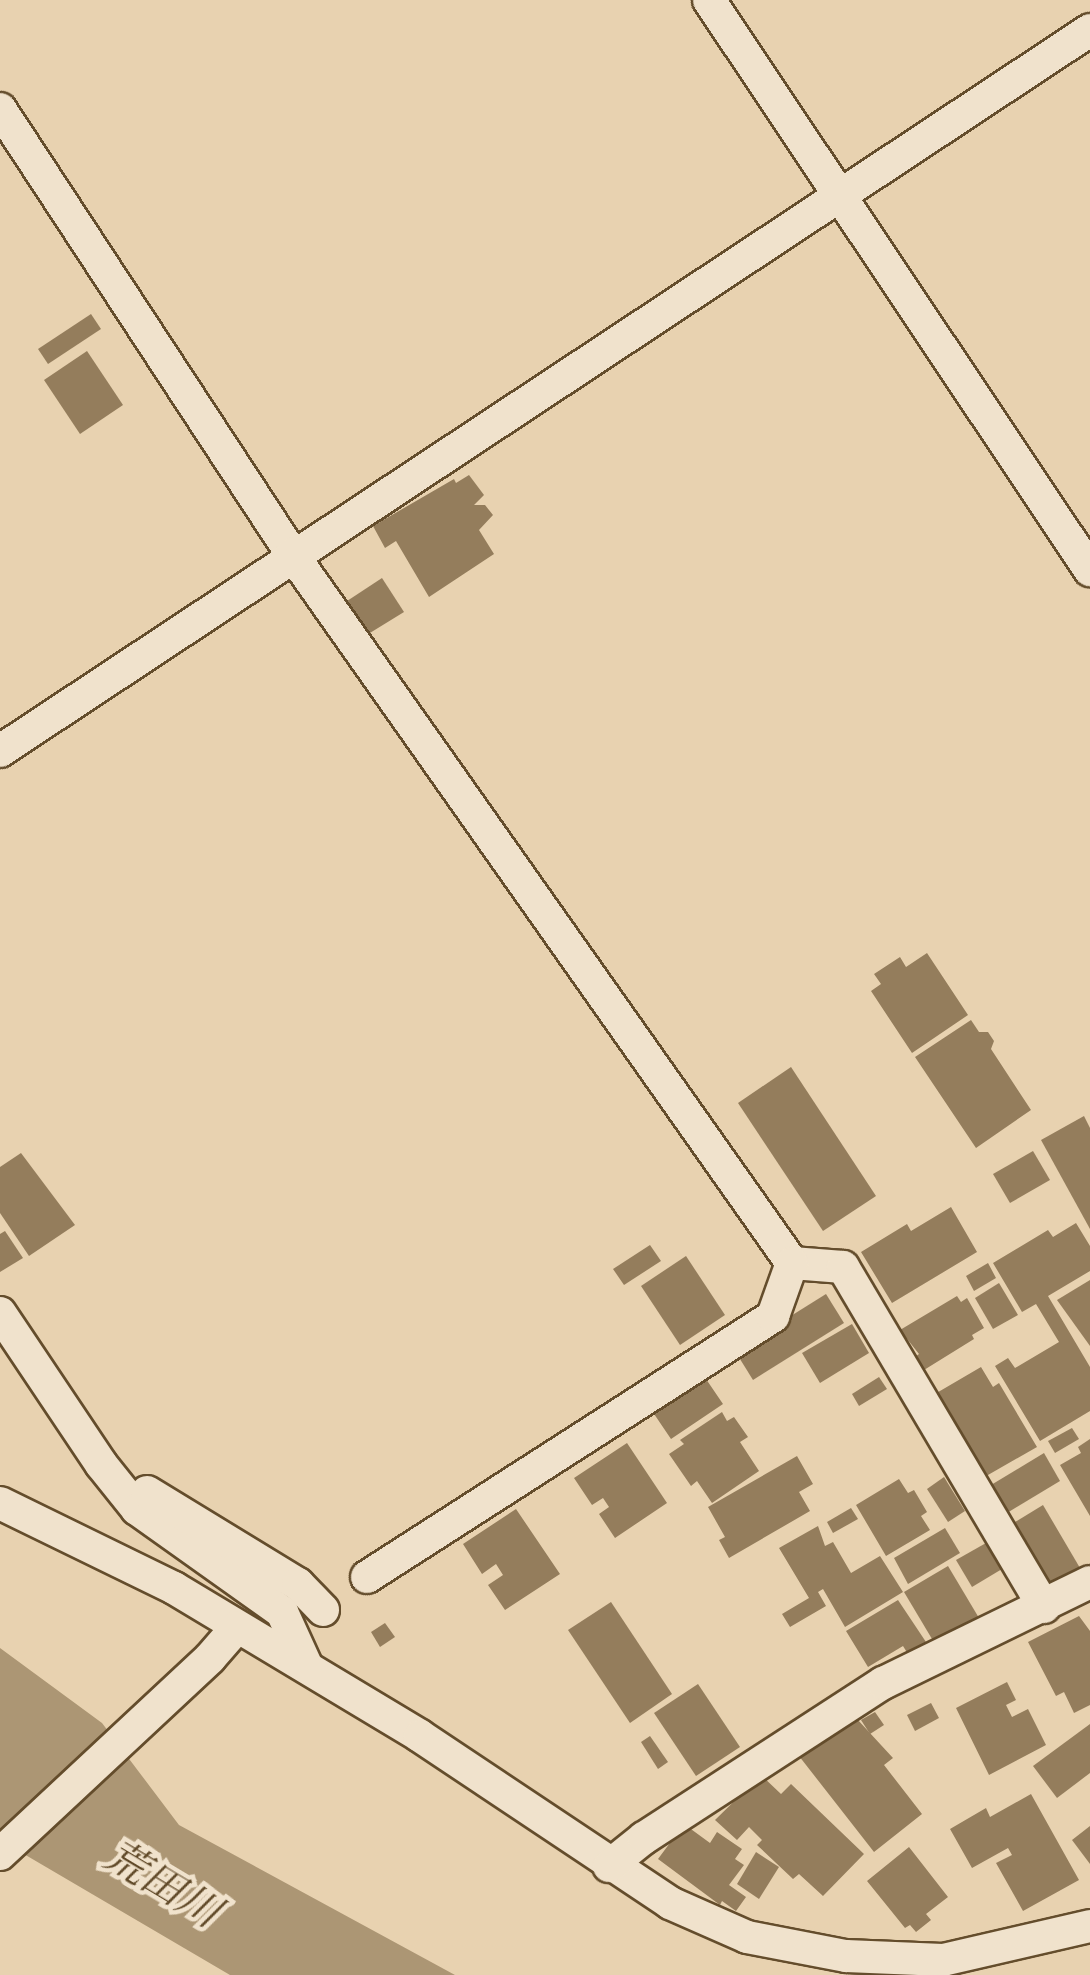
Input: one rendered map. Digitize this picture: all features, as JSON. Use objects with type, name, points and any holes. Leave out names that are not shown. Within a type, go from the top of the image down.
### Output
[{"type":"street","points":[[710,0],[1090,570]]},
{"type":"street","points":[[0,752],[292,554],[1090,30]]},
{"type":"street","points":[[0,109],[292,554],[792,1264]]},
{"type":"street","points":[[368,1578],[773,1316],[792,1264]]},
{"type":"street","points":[[792,1264],[843,1267],[1044,1607]]},
{"type":"street","points":[[0,1313],[100,1464],[137,1510],[282,1612],[306,1667]]},
{"type":"street","points":[[100,1464],[298,1584],[323,1610]]},
{"type":"street","points":[[0,1503],[174,1588],[420,1736],[670,1904],[747,1937],[846,1956],[943,1960],[1090,1926]]},
{"type":"street","points":[[609,1866],[644,1838],[883,1684],[1090,1582]]},
{"type":"street","points":[[0,1854],[210,1658],[237,1627]]},
{"type":"water","name":"荒田川","points":[[0,1648],[102,1723],[179,1825],[455,1975],[230,1975],[0,1840]]},
{"type":"building","points":[[91,314],[101,329],[48,364],[38,349]]},
{"type":"building","points":[[87,351],[123,405],[80,434],[44,380]]},
{"type":"building","points":[[469,475],[484,495],[474,505],[485,505],[493,515],[479,530],[494,554],[429,597],[396,541],[385,548],[373,526],[454,479],[456,483]]},
{"type":"building","points":[[382,578],[404,612],[365,636],[344,603]]},
{"type":"building","points":[[927,953],[968,1015],[912,1053],[871,991],[881,984],[874,974],[900,957],[906,967]]},
{"type":"building","points":[[971,1020],[979,1032],[988,1032],[994,1041],[991,1049],[1031,1110],[976,1148],[915,1057]]},
{"type":"building","points":[[791,1067],[876,1196],[823,1231],[738,1103]]},
{"type":"building","points":[[1084,1116],[1090,1128],[1090,1229],[1041,1140]]},
{"type":"building","points":[[1033,1151],[1050,1180],[1010,1203],[993,1174]]},
{"type":"building","points":[[21,1153],[75,1225],[29,1256],[0,1213],[0,1167]]},
{"type":"building","points":[[951,1207],[977,1252],[892,1303],[861,1252],[907,1224],[911,1231]]},
{"type":"building","points":[[1076,1223],[1090,1246],[1090,1271],[1048,1296],[1090,1367],[1090,1411],[1040,1441],[995,1366],[1008,1358],[1015,1368],[1059,1342],[1036,1304],[1022,1312],[993,1263],[1048,1230],[1053,1237]]},
{"type":"building","points":[[5,1231],[23,1258],[0,1272],[0,1234]]},
{"type":"building","points":[[650,1245],[661,1261],[624,1285],[613,1269]]},
{"type":"building","points":[[686,1256],[725,1315],[680,1345],[641,1286]]},
{"type":"building","points":[[988,1263],[996,1278],[974,1291],[966,1276]]},
{"type":"building","points":[[1090,1280],[1090,1346],[1057,1300]]},
{"type":"building","points":[[999,1283],[1018,1315],[993,1329],[975,1298]]},
{"type":"building","points":[[826,1294],[844,1323],[753,1380],[735,1351]]},
{"type":"building","points":[[957,1296],[961,1302],[967,1298],[984,1328],[972,1335],[974,1339],[924,1370],[915,1357],[919,1354],[900,1330]]},
{"type":"building","points":[[852,1324],[869,1353],[820,1383],[802,1353]]},
{"type":"building","points":[[981,1367],[993,1387],[999,1383],[1037,1447],[981,1479],[928,1398]]},
{"type":"building","points":[[879,1377],[887,1389],[859,1406],[852,1394]]},
{"type":"building","points":[[690,1379],[694,1386],[706,1379],[723,1404],[671,1439],[648,1405]]},
{"type":"building","points":[[722,1412],[727,1421],[734,1417],[748,1437],[740,1442],[759,1471],[712,1503],[697,1481],[691,1486],[669,1454],[684,1444],[680,1440]]},
{"type":"building","points":[[1072,1428],[1079,1439],[1055,1453],[1048,1441]]},
{"type":"building","points":[[1090,1439],[1090,1516],[1060,1465],[1081,1453],[1078,1447]]},
{"type":"building","points":[[627,1443],[667,1503],[615,1538],[599,1514],[609,1507],[603,1498],[592,1505],[574,1478]]},
{"type":"building","points":[[1044,1453],[1060,1481],[1007,1513],[991,1485]]},
{"type":"building","points":[[797,1456],[813,1484],[799,1492],[810,1511],[729,1558],[719,1540],[725,1537],[708,1507]]},
{"type":"building","points":[[944,1477],[965,1511],[948,1522],[927,1489]]},
{"type":"building","points":[[899,1479],[908,1493],[914,1490],[927,1512],[921,1516],[930,1530],[886,1556],[856,1505]]},
{"type":"building","points":[[1043,1505],[1080,1568],[1051,1584],[1015,1522]]},
{"type":"building","points":[[851,1508],[858,1519],[833,1533],[827,1522]]},
{"type":"building","points":[[516,1509],[560,1574],[505,1610],[488,1585],[503,1575],[496,1564],[482,1574],[463,1544]]},
{"type":"building","points":[[818,1526],[825,1546],[833,1542],[851,1573],[880,1556],[903,1592],[845,1627],[823,1589],[818,1592],[826,1606],[790,1627],[782,1614],[809,1598],[779,1548]]},
{"type":"building","points":[[945,1528],[960,1553],[908,1584],[894,1558]]},
{"type":"building","points":[[986,1543],[1002,1569],[972,1587],[956,1560]]},
{"type":"building","points":[[948,1566],[979,1618],[935,1644],[904,1592]]},
{"type":"building","points":[[898,1600],[932,1651],[913,1662],[903,1646],[868,1667],[846,1631]]},
{"type":"building","points":[[611,1602],[672,1694],[630,1723],[568,1630]]},
{"type":"building","points":[[1079,1616],[1090,1631],[1090,1705],[1074,1713],[1064,1692],[1056,1696],[1028,1642]]},
{"type":"building","points":[[385,1623],[395,1637],[380,1647],[371,1632]]},
{"type":"building","points":[[1007,1682],[1016,1700],[1006,1705],[1012,1717],[1028,1709],[1046,1745],[989,1775],[956,1708]]},
{"type":"building","points":[[698,1684],[740,1747],[696,1776],[654,1713]]},
{"type":"building","points":[[931,1703],[939,1718],[915,1731],[907,1715]]},
{"type":"building","points":[[875,1712],[884,1725],[870,1734],[861,1720]]},
{"type":"building","points":[[857,1719],[893,1758],[884,1765],[922,1814],[874,1852],[799,1756]]},
{"type":"building","points":[[1090,1724],[1090,1773],[1057,1798],[1033,1766]]},
{"type":"building","points":[[650,1736],[668,1762],[658,1769],[641,1742]]},
{"type":"building","points":[[761,1775],[781,1794],[791,1784],[864,1854],[823,1896],[799,1874],[793,1879],[757,1845],[762,1840],[749,1827],[737,1840],[715,1820]]},
{"type":"building","points":[[1031,1794],[1079,1880],[1023,1911],[996,1863],[1012,1855],[1008,1848],[972,1868],[950,1829],[986,1808],[990,1817]]},
{"type":"building","points":[[684,1824],[710,1843],[717,1832],[742,1849],[735,1859],[744,1865],[729,1885],[746,1897],[736,1911],[722,1901],[720,1905],[658,1859]]},
{"type":"building","points":[[1090,1826],[1090,1864],[1072,1840]]},
{"type":"building","points":[[909,1847],[948,1897],[926,1914],[931,1920],[916,1932],[910,1925],[905,1928],[867,1881]]},
{"type":"building","points":[[756,1852],[779,1867],[759,1899],[737,1884]]}]
